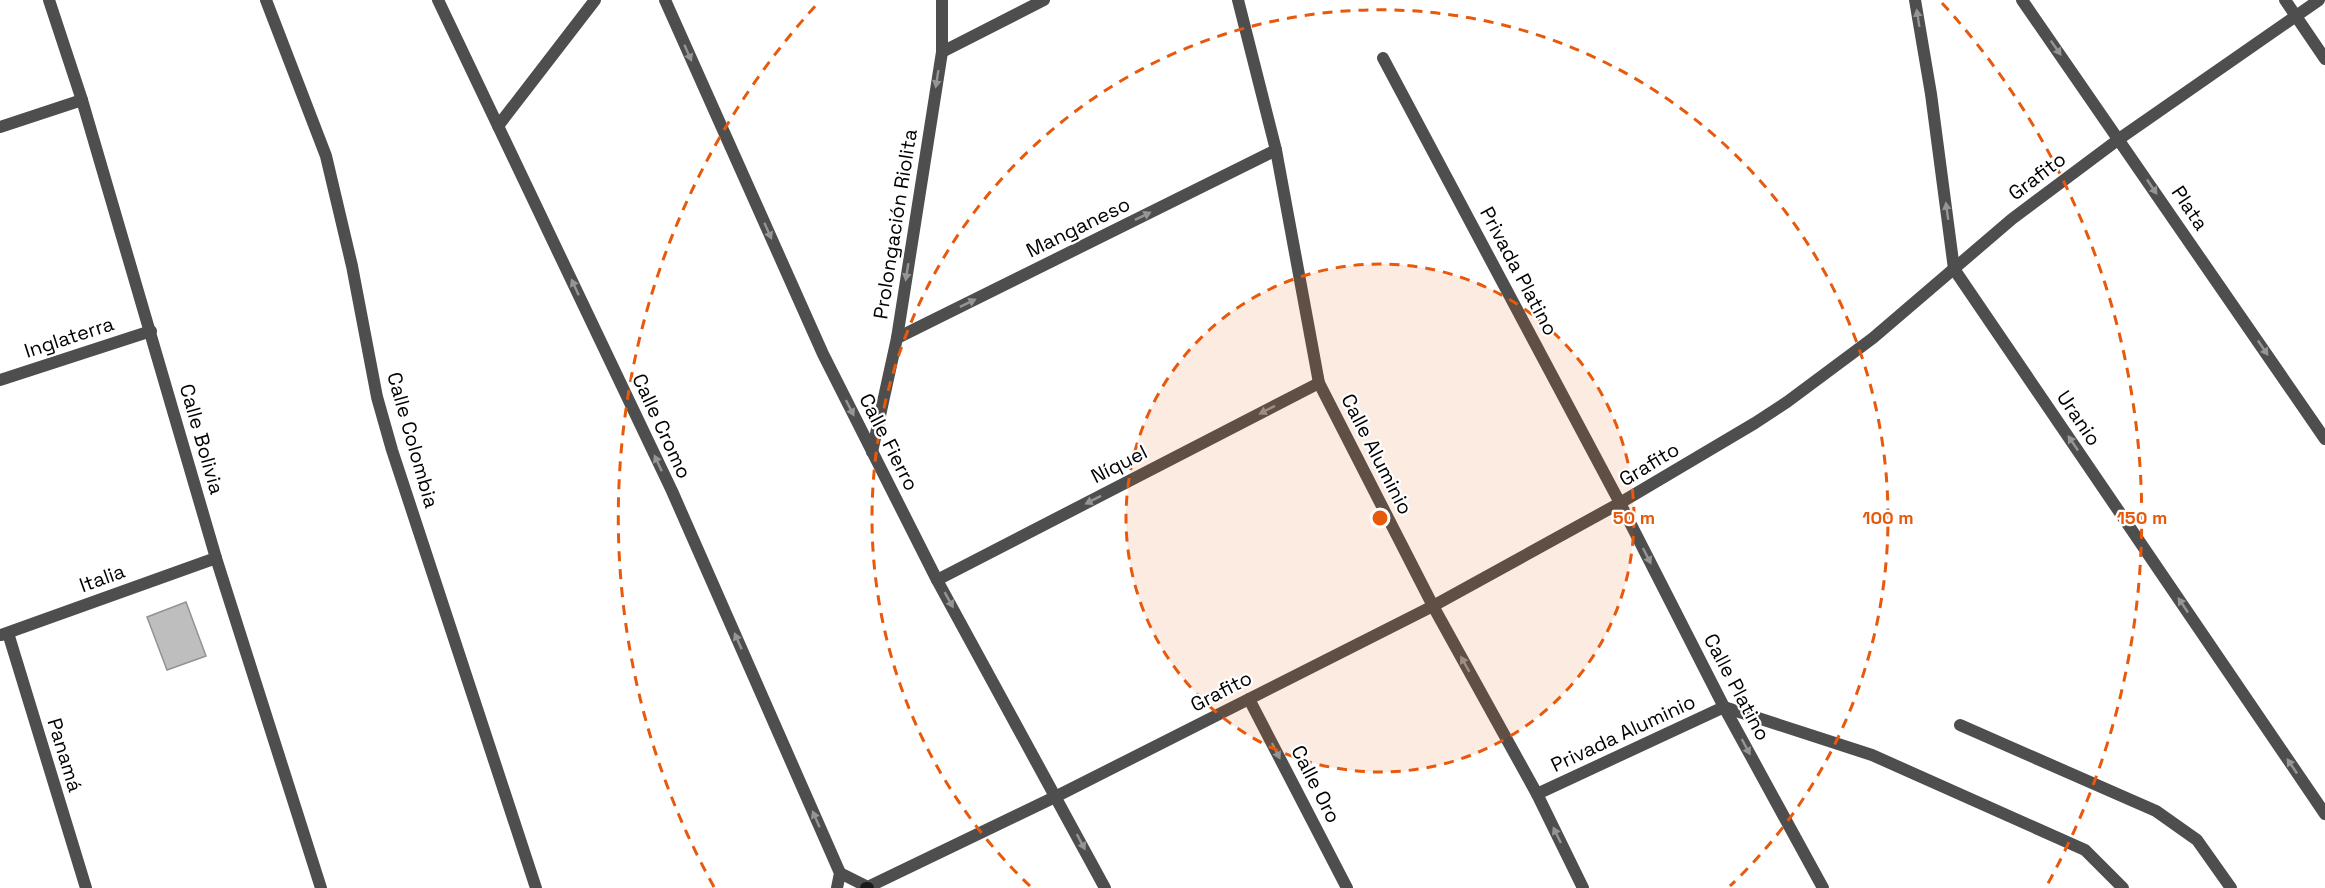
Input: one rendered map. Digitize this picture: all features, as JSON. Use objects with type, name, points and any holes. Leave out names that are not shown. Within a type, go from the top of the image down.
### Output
[{"type":"street","name":"Calle Bolivia","points":[[49,0],[82,100],[216,558],[321,888]]},
{"type":"street","name":"Calle Colombia","points":[[266,0],[326,156],[352,266],[377,398],[536,888]]},
{"type":"street","name":"Calle Cromo","points":[[438,0],[672,491],[840,873]]},
{"type":"street","points":[[498,126],[595,0]]},
{"type":"street","name":"Calle Fierro","points":[[664,0],[823,354],[938,580],[1105,888]]},
{"type":"street","name":"Prolongación Riolita","points":[[872,452],[897,338],[942,52],[942,0]]},
{"type":"street","points":[[942,52],[1044,0]]},
{"type":"street","name":"Calle Aluminio","points":[[1238,0],[1276,150],[1318,383],[1433,606],[1537,794],[1583,888]]},
{"type":"street","name":"Uranio","points":[[1915,0],[1931,94],[1954,269],[2325,814]]},
{"type":"street","name":"Plata","points":[[2022,0],[2325,439]]},
{"type":"street","points":[[2285,0],[2325,59]]},
{"type":"street","name":"Grafito","points":[[867,888],[1056,796],[1433,606],[1620,504],[1787,402],[1873,338],[2012,219],[2119,139],[2319,0]]},
{"type":"street","name":"Privada Platino","points":[[1383,58],[1620,504]]},
{"type":"street","points":[[0,126],[82,100]]},
{"type":"street","name":"Manganeso","points":[[897,338],[1276,150]]},
{"type":"street","name":"Inglaterra","points":[[0,380],[151,331]]},
{"type":"street","name":"Níquel","points":[[938,580],[1318,383]]},
{"type":"street","name":"Calle Platino","points":[[1620,504],[1724,707],[1823,888]]},
{"type":"street","name":"Italia","points":[[4,634],[216,558]]},
{"type":"street","name":"Panamá","points":[[4,634],[86,888]]},
{"type":"street","name":"Calle Oro","points":[[1249,699],[1347,888]]},
{"type":"street","points":[[1724,707],[1872,755],[2085,850],[2123,888]]},
{"type":"street","name":"Privada Aluminio","points":[[1537,794],[1724,707]]},
{"type":"street","points":[[1960,725],[2156,811],[2197,840],[2230,888]]},
{"type":"street","points":[[837,888],[840,873],[867,888]]},
{"type":"building","points":[[186,602],[206,656],[167,670],[147,617]]}]
